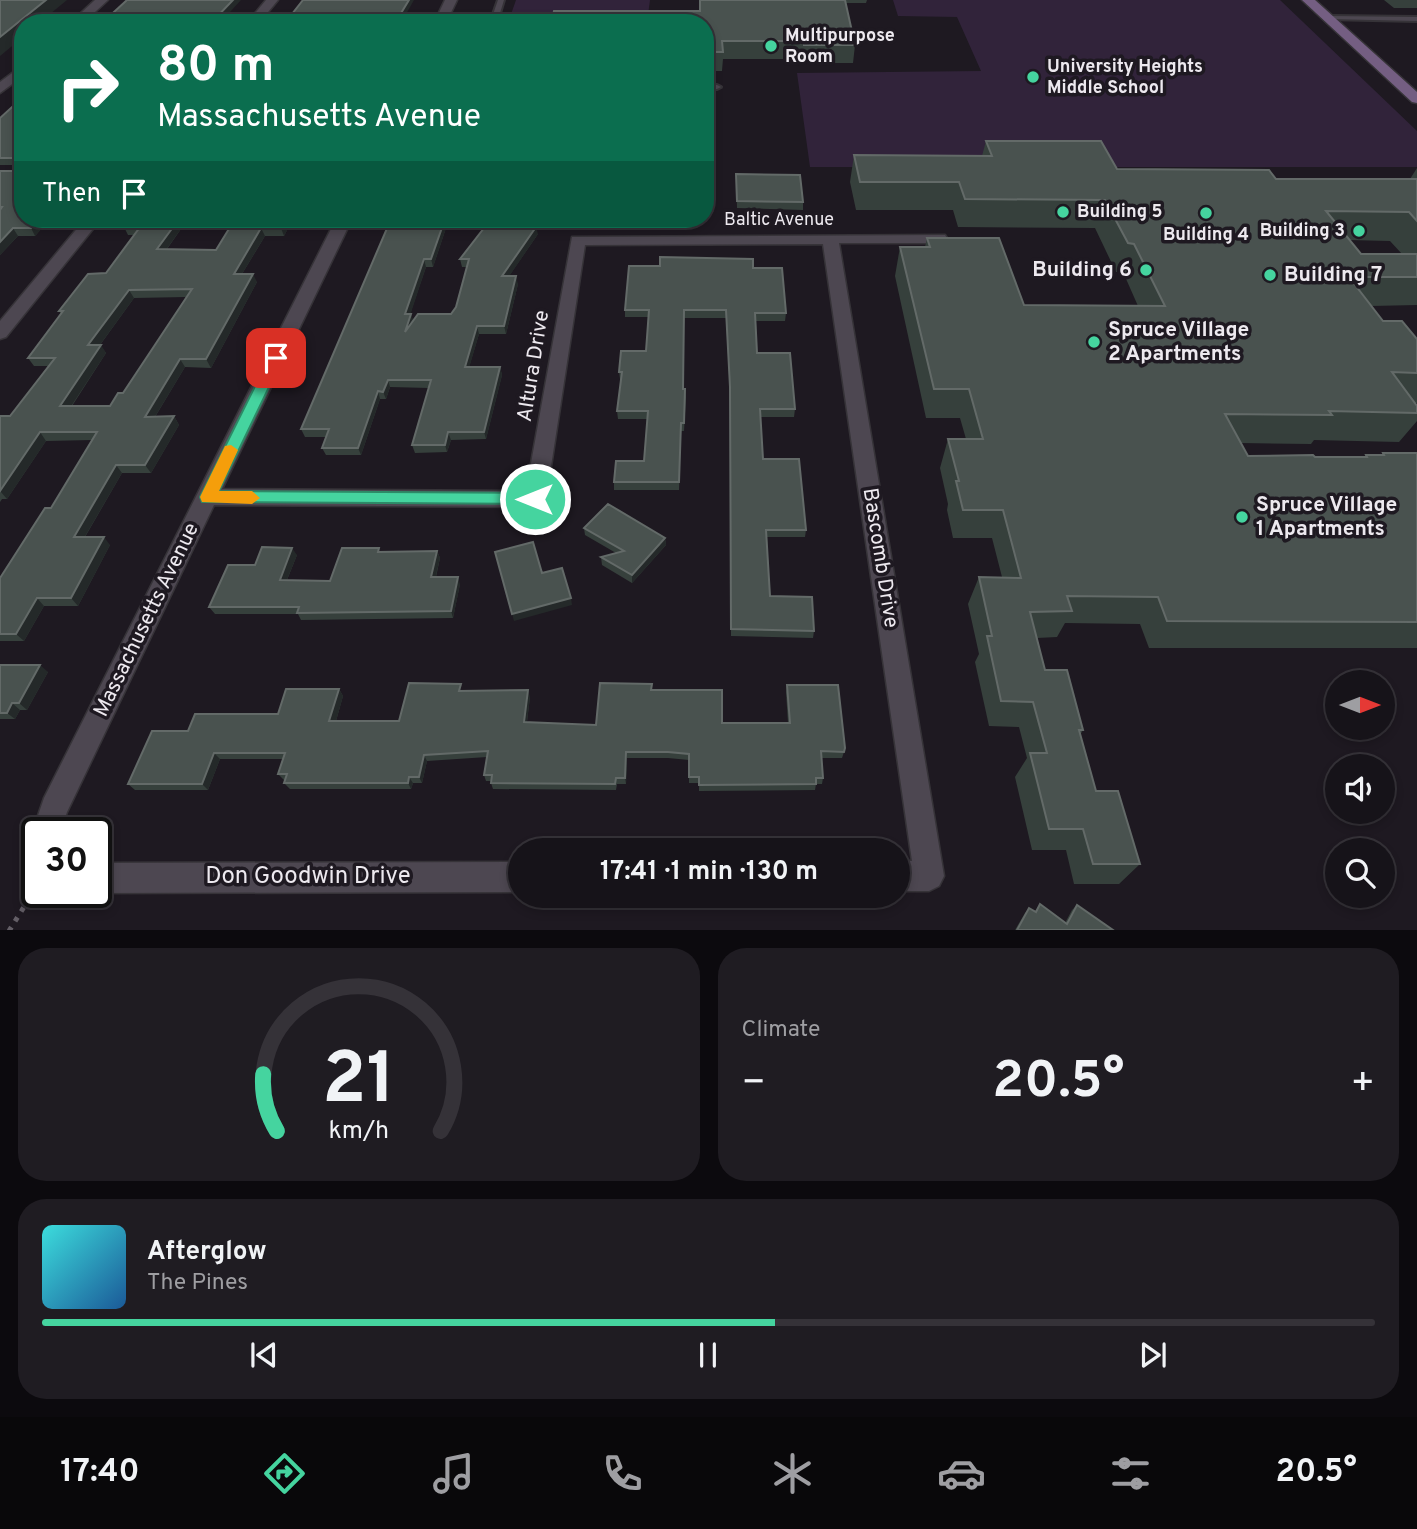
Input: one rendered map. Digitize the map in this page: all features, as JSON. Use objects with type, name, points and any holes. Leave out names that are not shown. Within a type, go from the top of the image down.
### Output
[{"type":"street","points":[[86,14],[102,0]]},
{"type":"street","points":[[260,14],[272,0]]},
{"type":"street","points":[[1308,0],[1417,99]]},
{"type":"street","points":[[0,89],[14,77]]},
{"type":"street","points":[[0,333],[86,228]]},
{"type":"street","name":"Massachusetts Avenue","points":[[51,817],[340,228]]},
{"type":"street","name":"Baltic Avenue","points":[[578,240],[939,238]]},
{"type":"street","name":"Bascomb Drive","points":[[830,239],[929,876],[910,876]]},
{"type":"street","name":"Altura Drive","points":[[208,497],[535,499],[578,240]]},
{"type":"street","name":"Don Goodwin Drive","points":[[112,878],[508,877]]},
{"type":"lane","points":[[1329,18],[1417,19]]},
{"type":"path","points":[[9,930],[23,908]]},
{"type":"shaded area","points":[[516,0],[650,0],[648,14],[511,14]]},
{"type":"shaded area","name":"University Heights Middle School","points":[[893,0],[1280,0],[1417,131],[1417,167],[810,167],[797,73],[981,71],[957,17],[898,16]]},
{"type":"building","points":[[0,0],[46,0],[29,14],[14,14],[14,26],[0,37]]},
{"type":"building","points":[[127,0],[233,0],[220,14],[112,14]]},
{"type":"building","points":[[303,0],[409,0],[400,14],[292,14]]},
{"type":"building","points":[[700,0],[845,0],[855,45],[804,45],[804,41],[722,41],[723,52],[714,52],[714,14],[553,14],[554,11],[700,11]]},
{"type":"building","points":[[14,105],[14,158],[0,158],[0,118]]},
{"type":"building","points":[[986,141],[1101,141],[1117,169],[1269,170],[1276,179],[1417,179],[1417,221],[1409,212],[1326,211],[1361,254],[1417,254],[1417,277],[1349,277],[1383,321],[1402,321],[1417,339],[1417,373],[1392,372],[1417,406],[1417,413],[1329,411],[1332,415],[1225,414],[1248,456],[1367,457],[1366,455],[1384,455],[1383,453],[1417,453],[1417,622],[1167,621],[1158,597],[1067,596],[1072,611],[1030,612],[1045,670],[1067,670],[1083,730],[1079,730],[1096,791],[1118,791],[1140,864],[1093,864],[1083,829],[1049,829],[1030,753],[1047,753],[1033,702],[1001,701],[987,636],[992,636],[979,577],[1021,578],[1003,510],[963,510],[948,439],[983,439],[969,389],[934,389],[900,247],[930,247],[927,238],[999,238],[1024,305],[1165,306],[1134,244],[1128,243],[1105,200],[965,199],[959,182],[860,182],[854,155],[992,156]]},
{"type":"building","points":[[0,171],[14,171],[14,228],[0,242],[2,207]]},
{"type":"building","points":[[736,174],[800,175],[803,202],[737,201]]},
{"type":"building","points":[[139,228],[172,228],[157,249],[216,250],[229,228],[261,228],[234,274],[253,274],[206,359],[180,359],[145,417],[174,416],[145,465],[116,465],[74,537],[104,537],[71,598],[37,598],[16,634],[0,634],[0,578],[45,508],[51,508],[97,432],[40,432],[0,491],[0,416],[10,416],[55,358],[28,358],[63,311],[59,311],[88,274],[106,273]],"holes":[[[192,289],[123,393],[118,393],[110,406],[60,406],[101,345],[88,345],[129,290]]]},
{"type":"building","points":[[387,228],[442,228],[431,259],[424,259],[405,314],[411,314],[405,332],[418,314],[451,314],[456,307],[469,259],[460,259],[484,228],[535,228],[502,276],[516,276],[504,326],[477,326],[465,367],[500,367],[484,432],[448,432],[445,445],[412,445],[431,380],[388,380],[383,392],[378,391],[358,448],[322,448],[329,429],[301,429]]},
{"type":"building","points":[[660,257],[753,259],[753,268],[782,268],[786,313],[755,313],[757,353],[790,353],[795,409],[760,409],[763,459],[799,459],[806,530],[766,530],[770,596],[812,597],[814,631],[731,629],[730,387],[726,310],[684,310],[685,389],[679,482],[614,482],[616,461],[644,461],[648,411],[617,411],[622,372],[619,372],[621,351],[646,351],[649,310],[625,310],[629,266],[660,266]]},
{"type":"building","points":[[608,504],[665,538],[632,575],[601,557],[624,551],[584,528]]},
{"type":"building","points":[[533,542],[542,573],[562,568],[571,598],[512,614],[495,552]]},
{"type":"building","points":[[262,547],[292,548],[280,580],[330,581],[342,548],[379,548],[378,552],[437,551],[431,577],[458,577],[451,611],[297,613],[299,607],[209,607],[228,565],[255,565]]},
{"type":"building","points":[[0,665],[40,665],[19,703],[12,703],[7,713],[0,713]]},
{"type":"building","points":[[409,683],[461,684],[459,691],[528,690],[524,722],[596,725],[600,683],[652,684],[651,690],[722,690],[722,723],[790,723],[787,685],[838,685],[845,748],[844,752],[821,751],[823,778],[816,778],[816,784],[699,785],[699,777],[689,777],[689,754],[668,752],[626,752],[625,778],[616,778],[615,784],[491,783],[492,775],[484,775],[488,751],[424,755],[419,777],[409,777],[408,783],[284,783],[287,774],[278,774],[285,753],[214,753],[202,784],[128,784],[152,731],[188,731],[195,714],[278,714],[286,689],[339,689],[329,721],[399,721]]},
{"type":"building","points":[[1040,904],[1067,924],[1077,905],[1113,930],[1017,930],[1029,908],[1036,912]]},
{"type":"slow traffic","points":[[231,450],[208,497],[252,498]]},
{"type":"place","name":"Multipurpose Room","points":[[771,46]]},
{"type":"place","name":"University Heights Middle School","points":[[1033,77]]},
{"type":"place","name":"Building 5","points":[[1063,212]]},
{"type":"place","name":"Building 4","points":[[1206,213]]},
{"type":"place","name":"Building 3","points":[[1359,231]]},
{"type":"place","name":"Building 6","points":[[1146,270]]},
{"type":"place","name":"Building 7","points":[[1270,275]]},
{"type":"place","name":"Spruce Village 2 Apartments","points":[[1094,342]]},
{"type":"place","name":"Spruce Village 1 Apartments","points":[[1242,517]]},
{"type":"route","points":[[276,358],[208,497],[535,499]]}]
